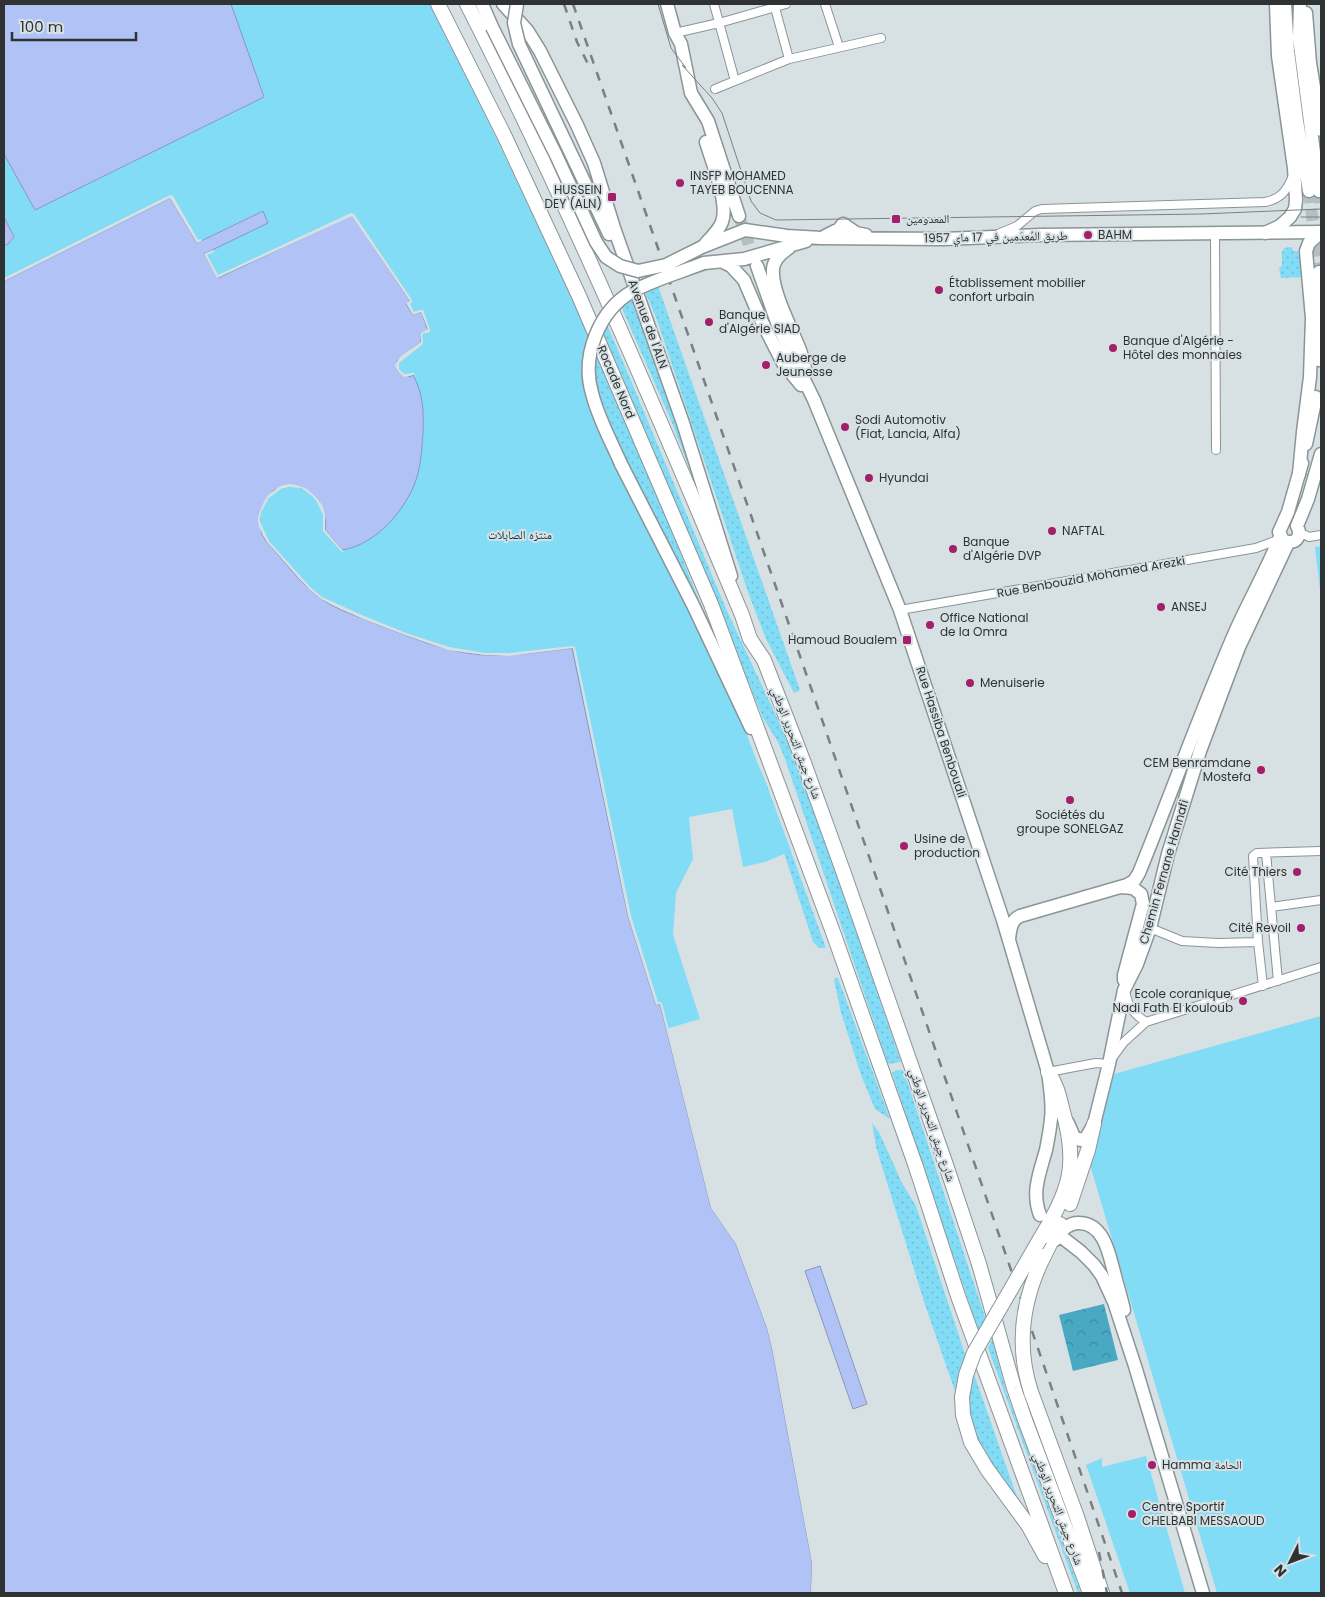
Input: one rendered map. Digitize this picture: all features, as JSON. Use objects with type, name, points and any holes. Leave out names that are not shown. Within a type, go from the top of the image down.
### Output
[{"type":"highway","name":"Rocade Nord","points":[[438,4],[504,135],[580,296],[711,604],[772,770]]},
{"type":"highway","name":"Rocade Nord","points":[[467,4],[503,74],[595,273],[686,482],[750,639],[764,660]]},
{"type":"highway","name":"شارع جيش التحرير الوطني","points":[[764,660],[804,763],[927,1110],[979,1264],[1022,1412],[1090,1593]]},
{"type":"highway","name":"شارع جيش التحرير الوطني","points":[[772,770],[866,1026],[915,1164],[958,1296],[1066,1593]]},
{"type":"highway","points":[[1048,1072],[1056,1085],[1066,1121],[1072,1154],[1069,1175],[1056,1212],[974,1353],[966,1375],[962,1397],[963,1415],[971,1442],[987,1469],[1028,1525],[1066,1593]]},
{"type":"highway","points":[[1094,1124],[1088,1150],[1070,1204],[1032,1284],[1026,1304],[1023,1327],[1024,1365],[1031,1392],[1077,1517],[1102,1593]]},
{"type":"main road","points":[[481,4],[556,155],[596,242],[606,257],[620,266],[638,271],[666,265],[702,247],[745,230],[786,236],[821,238]]},
{"type":"main road","name":"Avenue de l'ALN","points":[[503,4],[527,30],[577,125],[594,164],[632,281],[677,404],[732,578],[764,660]]},
{"type":"main road","points":[[517,4],[514,23],[519,44],[632,281]]},
{"type":"main road","points":[[667,4],[675,33],[681,44],[686,76],[723,197],[725,210],[719,228],[702,247]]},
{"type":"main road","points":[[1265,233],[1280,226],[1290,217],[1295,209],[1296,200],[1278,56],[1276,4]]},
{"type":"main road","points":[[1285,4],[1288,51],[1314,191],[1299,37],[1300,4]]},
{"type":"main road","points":[[1304,4],[1317,70],[1321,130]]},
{"type":"main road","points":[[691,93],[708,121],[739,216]]},
{"type":"main road","name":"طريق المُعدَمين في 17 ماي 1957","points":[[821,238],[943,239],[1215,232],[1321,232]]},
{"type":"main road","points":[[1299,474],[1302,432],[1310,377],[1312,318],[1306,251],[1309,243],[1321,232]]},
{"type":"main road","points":[[772,770],[693,606],[621,464],[591,391],[589,366],[593,341],[603,320],[632,292],[704,263],[757,256],[794,244],[821,238]]},
{"type":"main road","points":[[794,244],[781,254],[776,261],[773,268],[773,279],[779,300],[800,351],[814,400]]},
{"type":"main road","points":[[723,262],[738,272],[744,280],[762,322],[783,363],[814,400]]},
{"type":"main road","points":[[757,266],[779,328],[814,400]]},
{"type":"main road","points":[[1283,536],[1316,397],[1321,323],[1319,272]]},
{"type":"main road","name":"Rue Hassiba Benbouali","points":[[814,400],[900,610],[1009,941],[1048,1072],[1052,1112],[1037,1184],[1036,1195],[1040,1215]]},
{"type":"main road","points":[[1283,536],[1295,541],[1321,454]]},
{"type":"main road","points":[[1283,536],[1289,522],[1298,529]]},
{"type":"main road","name":"Chemin Fernane Hannafi","points":[[1009,941],[1013,923],[1020,916],[1128,885],[1134,881],[1139,873],[1188,745],[1237,629],[1283,536]]},
{"type":"main road","name":"Chemin Fernane Hannafi","points":[[1094,1124],[1110,1062],[1124,990],[1137,964],[1150,928],[1168,854],[1200,752],[1283,536]]},
{"type":"main road","points":[[1120,887],[1133,888],[1141,894],[1143,904],[1124,975],[1124,990]]},
{"type":"main road","points":[[1066,1121],[1071,1127],[1074,1137],[1080,1140],[1086,1138],[1094,1124]]},
{"type":"main road","points":[[1044,1256],[1060,1233],[1068,1226],[1083,1223],[1097,1230],[1107,1246],[1130,1328],[1135,1366]]},
{"type":"main road","points":[[1063,1238],[1088,1258],[1102,1276],[1119,1315],[1203,1593]]},
{"type":"street","points":[[714,4],[735,81]]},
{"type":"street","points":[[675,33],[719,23],[774,5],[786,4]]},
{"type":"street","points":[[825,4],[840,47]]},
{"type":"street","points":[[774,5],[789,59]]},
{"type":"street","points":[[715,89],[789,59],[881,38]]},
{"type":"street","points":[[984,237],[1017,226],[1036,211],[1042,209],[1273,201],[1284,193],[1294,174]]},
{"type":"street","points":[[1215,232],[1216,450]]},
{"type":"street","points":[[1298,529],[1309,537],[1321,535]]},
{"type":"street","name":"Rue Benbouzid Mohamed Arezki","points":[[900,610],[1256,548],[1283,536]]},
{"type":"street","points":[[1263,986],[1258,942],[1253,856],[1257,853],[1321,851]]},
{"type":"street","points":[[1266,853],[1278,981]]},
{"type":"street","points":[[1271,907],[1321,900]]},
{"type":"street","points":[[1150,928],[1182,941],[1218,943],[1258,942]]},
{"type":"street","points":[[1048,1072],[1110,1062],[1124,1042],[1146,1022],[1321,967]]},
{"type":"street","points":[[1124,990],[1126,999],[1138,1017],[1146,1022]]},
{"type":"green space","name":"منتزه الصابلات","points":[[231,4],[431,4],[587,330],[584,340],[582,369],[584,389],[590,409],[739,714],[791,851],[765,862],[743,867],[732,809],[689,817],[693,859],[676,893],[673,935],[700,1019],[666,1029],[660,1004],[656,1005],[485,655],[428,643],[321,599],[267,542],[258,520],[267,496],[290,484],[397,513],[409,493],[416,476],[422,446],[423,411],[395,365],[413,315],[217,278],[204,254],[262,211],[197,243],[170,198],[4,281],[4,246],[14,237],[4,217],[4,154],[35,210],[264,97]]},
{"type":"green space","points":[[1292,247],[1293,251],[1298,251],[1303,277],[1281,278],[1279,268],[1282,266],[1282,252],[1284,248]]},
{"type":"green space","points":[[657,283],[800,690],[794,693],[766,639],[749,595],[657,320],[644,289]]},
{"type":"green space","points":[[630,295],[696,479],[694,480],[670,418],[620,304]]},
{"type":"green space","points":[[607,325],[727,611],[781,726],[804,781],[901,1062],[888,1064],[785,759],[778,742],[763,718],[651,444],[603,333]]},
{"type":"green space","points":[[587,330],[655,489],[708,623],[648,526],[765,780],[826,948],[819,948],[813,942],[784,853],[583,413],[581,355]]},
{"type":"green space","points":[[1321,546],[1321,589],[1320,590],[1315,547]]},
{"type":"green space","points":[[835,978],[838,978],[890,1119],[875,1109],[861,1075],[841,1013]]},
{"type":"green space","points":[[1321,1016],[1321,1593],[1217,1593],[1090,1165],[1114,1074]]},
{"type":"green space","points":[[896,1070],[904,1072],[986,1320],[979,1332],[892,1073]]},
{"type":"green space","points":[[872,1123],[879,1132],[902,1183],[916,1206],[966,1357],[955,1391],[925,1305],[876,1147]]},
{"type":"green space","points":[[1104,1304],[1118,1360],[1073,1371],[1059,1315]]},
{"type":"green space","points":[[992,1339],[1007,1394],[1081,1593],[1078,1593],[988,1348]]},
{"type":"green space","points":[[974,1374],[1017,1497],[1005,1484],[977,1442],[969,1412],[969,1399]]},
{"type":"green space","name":"Centre Sportif CHELBABI MESSAOUD","points":[[1146,1456],[1185,1593],[1130,1593],[1086,1465],[1102,1458],[1102,1467]]},
{"type":"shaded area","points":[[4,4],[231,4],[264,97],[35,210],[4,154]]},
{"type":"shaded area","points":[[170,198],[197,243],[263,211],[268,223],[204,254],[218,278],[352,215],[410,301],[406,304],[413,315],[421,312],[428,330],[420,333],[421,342],[397,361],[397,370],[410,377],[413,375],[421,396],[423,417],[421,455],[417,477],[398,513],[367,541],[355,547],[342,550],[325,530],[326,522],[319,500],[297,485],[274,490],[259,512],[262,535],[299,579],[320,598],[348,613],[418,640],[444,648],[485,655],[518,654],[572,648],[628,916],[656,1005],[660,1004],[711,1208],[736,1244],[767,1328],[812,1563],[811,1593],[4,1593],[4,281]]},
{"type":"shaded area","points":[[4,217],[14,237],[4,246]]},
{"type":"shaded area","points":[[820,1266],[867,1404],[853,1409],[805,1271]]},
{"type":"pier","points":[[170,195],[173,196],[198,240],[201,239],[202,241],[197,243],[170,198],[4,281],[4,278]]},
{"type":"pier","points":[[351,213],[354,214],[412,300],[410,304],[414,312],[423,310],[430,332],[422,334],[423,344],[399,363],[399,369],[402,372],[405,374],[415,374],[413,375],[404,377],[395,365],[400,357],[421,342],[420,333],[428,329],[421,312],[413,315],[406,303],[410,301],[352,216],[217,278],[204,254],[213,250],[214,252],[207,255],[218,275]]},
{"type":"pier","points":[[290,484],[307,489],[319,500],[325,515],[325,530],[344,552],[323,531],[323,515],[317,502],[301,488],[290,487],[281,489],[269,498],[261,512],[260,520],[269,541],[310,587],[322,597],[406,633],[449,647],[485,653],[509,653],[575,647],[631,916],[658,1002],[662,1003],[714,1207],[738,1243],[769,1328],[814,1563],[814,1593],[811,1593],[812,1563],[767,1328],[736,1244],[711,1208],[660,1004],[656,1005],[628,916],[573,648],[509,656],[448,650],[363,619],[321,599],[309,589],[267,542],[259,527],[259,512],[267,496],[280,486]]},
{"type":"tunnel","points":[[1309,191],[1319,272]]},
{"type":"tunnel","points":[[1319,191],[1321,206]]},
{"type":"tunnel","points":[[739,216],[756,265]]},
{"type":"tram line","points":[[658,4],[671,48],[686,68],[682,65],[712,98],[722,113],[751,201],[760,213],[776,220],[1201,214],[1321,209]]},
{"type":"tram line","points":[[1301,217],[1321,217]]},
{"type":"railway","points":[[564,4],[577,42],[588,64]]},
{"type":"railway","points":[[573,4],[818,708],[1122,1593]]},
{"type":"railway","points":[[1099,1552],[1107,1593]]},
{"type":"place","name":"INSFP MOHAMED TAYEB BOUCENNA","points":[[680,183]]},
{"type":"place","name":"HUSSEIN DEY (ALN)","points":[[612,197]]},
{"type":"place","name":"المعدومين","points":[[896,219]]},
{"type":"place","name":"BAHM","points":[[1088,235]]},
{"type":"place","name":"Établissement mobilier confort urbain","points":[[939,290]]},
{"type":"place","name":"Banque d'Algérie SIAD","points":[[709,322]]},
{"type":"place","name":"Banque d'Algérie - Hôtel des monnaies","points":[[1113,348]]},
{"type":"place","name":"Auberge de Jeunesse","points":[[766,365]]},
{"type":"place","name":"Sodi Automotiv (Fiat, Lancia, Alfa)","points":[[845,427]]},
{"type":"place","name":"Hyundai","points":[[869,478]]},
{"type":"place","name":"NAFTAL","points":[[1052,531]]},
{"type":"place","name":"Banque d'Algérie DVP","points":[[953,549]]},
{"type":"place","name":"ANSEJ","points":[[1161,607]]},
{"type":"place","name":"Office National de la Omra","points":[[930,625]]},
{"type":"place","name":"Hamoud Boualem","points":[[907,640]]},
{"type":"place","name":"Menuiserie","points":[[970,683]]},
{"type":"place","name":"CEM Benramdane Mostefa","points":[[1261,770]]},
{"type":"place","name":"Sociétés du groupe SONELGAZ","points":[[1070,800]]},
{"type":"place","name":"Usine de production","points":[[904,846]]},
{"type":"place","name":"Cité Thiers","points":[[1297,872]]},
{"type":"place","name":"Cité Revoil","points":[[1301,928]]},
{"type":"place","name":"Ecole coranique, Nadi Fath El kouloub","points":[[1243,1001]]},
{"type":"place","name":"Hamma الحامة","points":[[1152,1465]]},
{"type":"place","name":"Centre Sportif CHELBABI MESSAOUD","points":[[1132,1514]]}]
